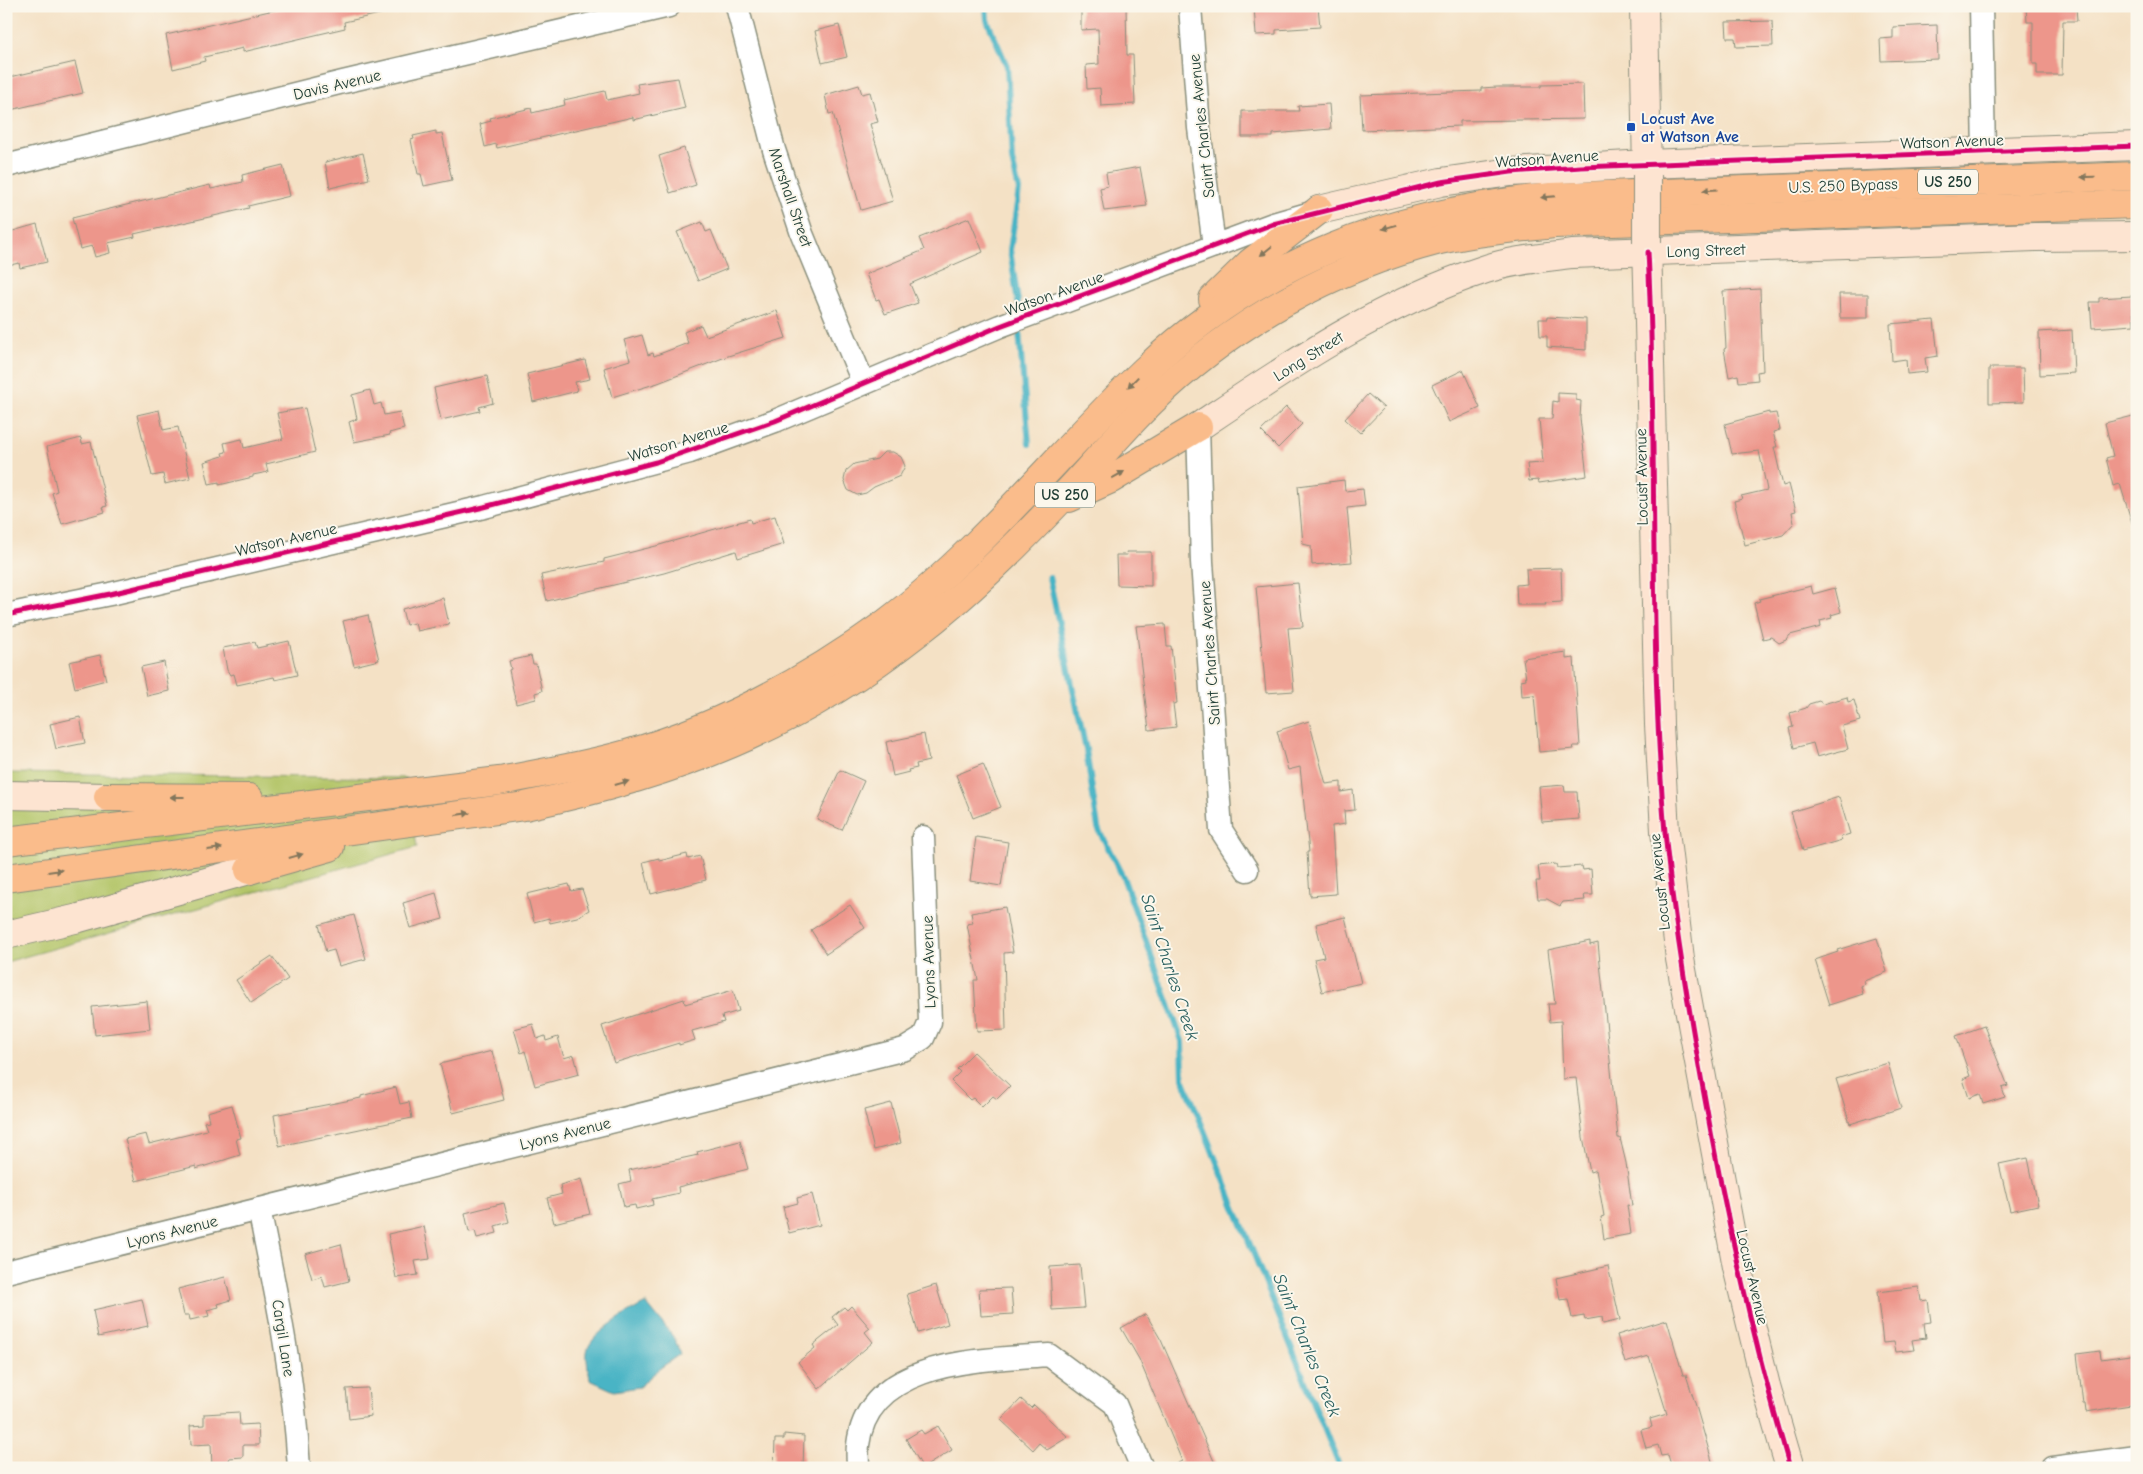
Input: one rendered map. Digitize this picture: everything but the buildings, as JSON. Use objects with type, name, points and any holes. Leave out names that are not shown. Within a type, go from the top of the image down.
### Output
[{"type":"highway","name":"U.S. 250 Bypass","points":[[1162,354],[1219,310],[1259,284],[1309,257],[1361,235],[1419,218],[1491,203],[1552,196],[2137,176]]},
{"type":"highway","name":"US 250","points":[[6,878],[525,806],[591,792],[656,774],[720,750],[812,704],[867,670],[919,632],[972,586],[1058,502],[1150,402],[1192,365],[1237,331],[1275,306],[1335,275],[1388,255],[1443,240],[1498,229],[1555,224],[2137,204]]},
{"type":"highway","points":[[1162,354],[1205,307],[1250,263],[1319,210]]},
{"type":"highway","name":"US 250","points":[[6,841],[365,799],[499,781],[603,760],[676,737],[735,713],[781,690],[835,658],[886,622],[935,583],[1162,354]]},
{"type":"highway","points":[[1058,502],[1111,479],[1198,427]]},
{"type":"highway","points":[[108,797],[365,799]]},
{"type":"highway","points":[[249,870],[429,819]]},
{"type":"street","name":"Davis Avenue","points":[[6,166],[343,82],[669,6]]},
{"type":"street","name":"Marshall Street","points":[[737,6],[774,150],[796,216],[863,382]]},
{"type":"street","name":"Saint Charles Avenue","points":[[1190,6],[1198,128],[1214,246]]},
{"type":"street","name":"Locust Avenue","points":[[1644,6],[1659,725],[1665,831],[1680,959],[1735,1258],[1766,1386],[1790,1468]]},
{"type":"street","points":[[1981,6],[1984,152]]},
{"type":"street","name":"Watson Avenue","points":[[6,614],[110,594],[484,507],[656,462],[775,421],[863,382],[1000,326],[1273,224],[1319,210],[1441,182],[1511,172],[1646,169],[2137,146]]},
{"type":"street","name":"Long Street","points":[[1198,427],[1331,341],[1374,317],[1430,290],[1487,269],[1525,260],[1648,247],[2137,236]]},
{"type":"street","name":"Saint Charles Avenue","points":[[1198,427],[1202,562],[1221,830],[1247,870]]},
{"type":"street","points":[[6,795],[108,797]]},
{"type":"street","name":"Lyons Avenue","points":[[6,1272],[905,1049],[924,1038],[930,1022],[923,837]]},
{"type":"street","points":[[6,935],[79,918],[249,870]]},
{"type":"street","name":"Cargil Lane","points":[[259,1209],[278,1300],[295,1405],[299,1468]]},
{"type":"street","points":[[858,1468],[858,1444],[864,1424],[874,1406],[886,1393],[904,1381],[939,1367],[962,1361],[1049,1355],[1115,1404],[1142,1468]]},
{"type":"street","points":[[2052,1468],[2137,1458]]},
{"type":"green space","points":[[6,773],[406,778],[417,847],[6,962]]},
{"type":"water","points":[[646,1303],[675,1339],[680,1354],[639,1387],[614,1391],[590,1380],[587,1362],[589,1345],[611,1324]]},
{"type":"waterway","name":"Saint Charles Creek","points":[[986,6],[987,20],[1007,66],[1012,160],[1019,190],[1010,250],[1018,302]]},
{"type":"waterway","name":"Saint Charles Creek","points":[[1019,332],[1029,444]]},
{"type":"waterway","name":"Saint Charles Creek","points":[[1049,577],[1086,750],[1098,828],[1123,877],[1182,1041],[1183,1078],[1340,1468]]},
{"type":"cycle path","points":[[6,615],[110,594],[484,507],[656,462],[775,421],[1000,326],[1273,224],[1441,182],[1511,172],[1581,167],[2137,146]]},
{"type":"cycle path","points":[[1648,252],[1651,324],[1657,687],[1660,760],[1668,863],[1686,989],[1720,1180],[1752,1325],[1790,1468]]},
{"type":"place","name":"Locust Ave at Watson Ave","points":[[1631,127]]}]
